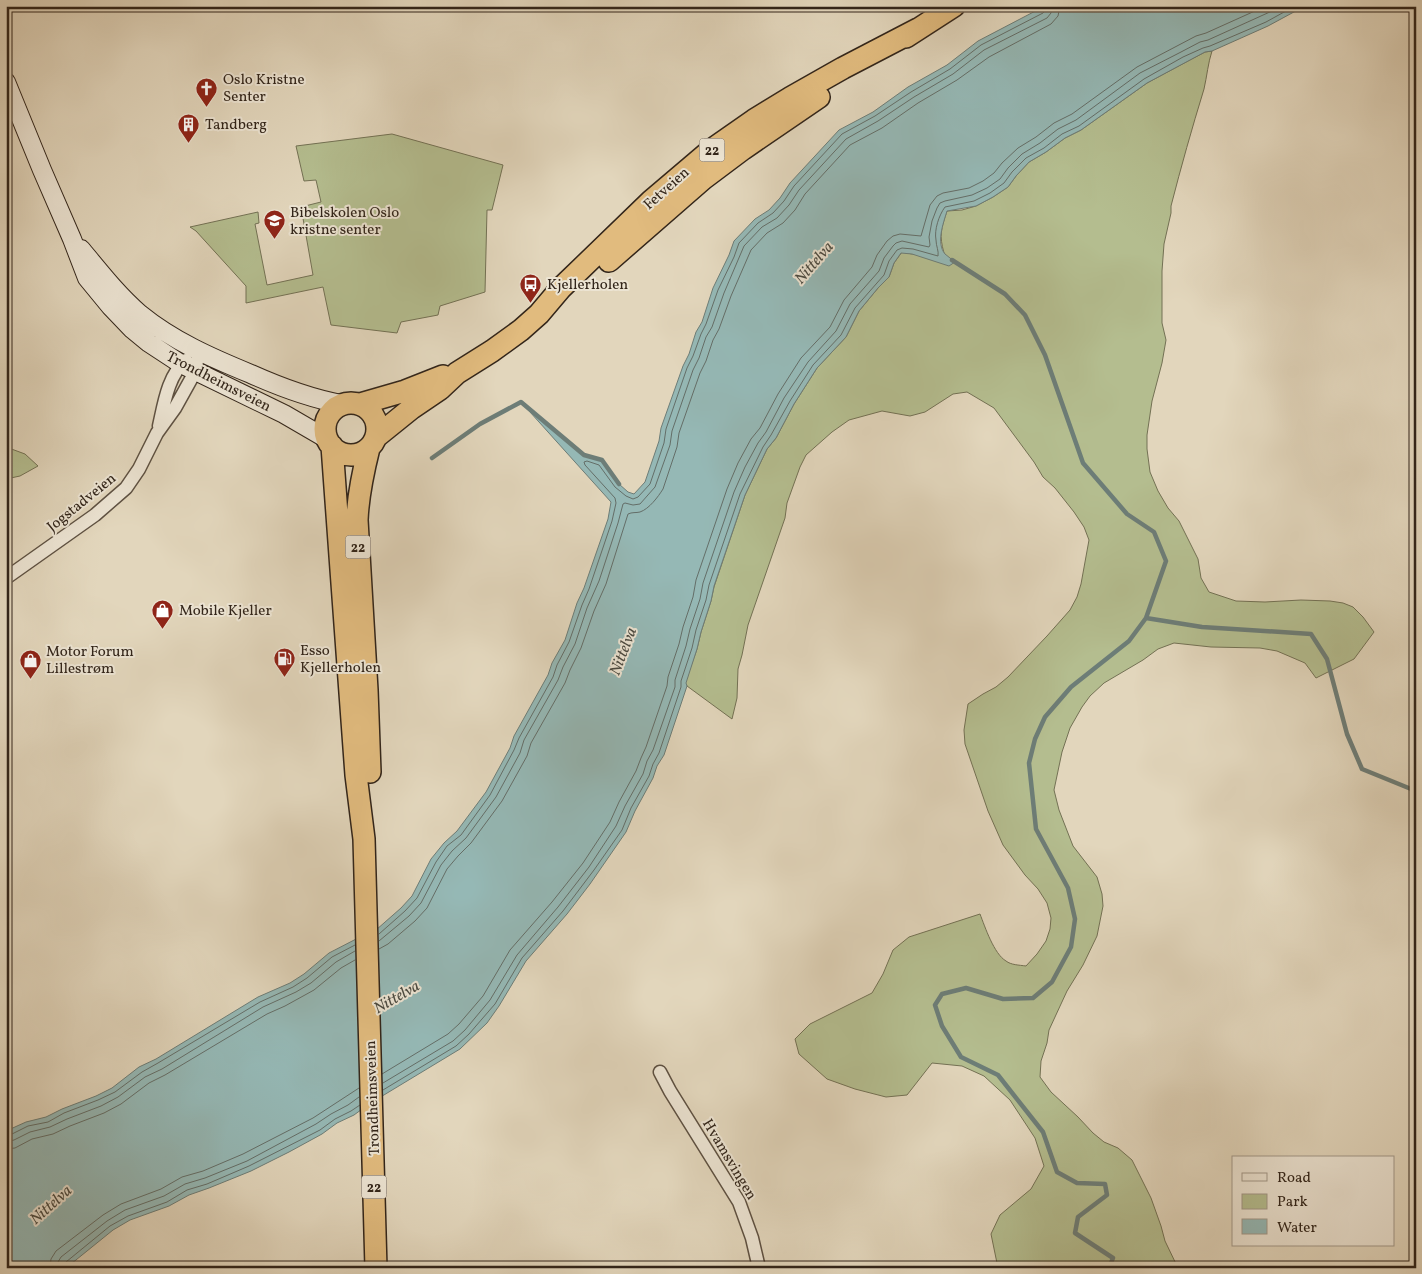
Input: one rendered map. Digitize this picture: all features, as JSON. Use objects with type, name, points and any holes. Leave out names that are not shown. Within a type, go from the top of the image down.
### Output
[{"type":"highway","name":"Fetveien","points":[[372,442],[407,412],[440,389],[457,373],[508,339],[539,314],[561,288],[651,201],[711,150],[754,120],[843,68],[918,29],[954,6]]},
{"type":"highway","name":"Fetveien","points":[[350,404],[392,395],[457,373]]},
{"type":"highway","name":"22","points":[[350,404],[367,408],[373,413],[377,429],[372,442],[362,453],[354,455],[338,451],[329,442],[325,432],[330,413],[350,404]]},
{"type":"highway","name":"Trondheimsveien","points":[[329,442],[356,774],[364,839],[376,1268]]},
{"type":"highway","name":"Trondheimsveien","points":[[364,839],[370,774],[369,725],[357,504],[360,484],[372,442]]},
{"type":"main road","name":"Trondheimsveien","points":[[6,82],[87,278],[110,306],[132,329],[149,343],[188,368],[284,414],[329,442]]},
{"type":"main road","name":"Trondheimsveien","points":[[72,239],[112,285],[141,314],[176,339],[221,362],[292,391],[310,397],[350,404]]},
{"type":"street","name":"Jogstadveien","points":[[6,578],[95,515],[126,488],[139,470],[157,433],[170,386],[188,368],[199,351]]},
{"type":"street","name":"Hvamsvingen","points":[[660,1072],[739,1202],[752,1238],[759,1268]]},
{"type":"green space","points":[[1212,51],[1204,89],[1171,206],[1164,244],[1162,323],[1166,340],[1152,401],[1147,435],[1150,472],[1158,491],[1168,508],[1179,521],[1198,559],[1201,578],[1209,592],[1236,601],[1301,600],[1343,603],[1353,607],[1374,632],[1354,659],[1316,678],[1305,663],[1277,651],[1260,648],[1211,647],[1174,643],[1158,649],[1104,683],[1090,696],[1082,707],[1070,728],[1062,752],[1054,790],[1059,810],[1073,846],[1097,877],[1103,906],[1097,936],[1083,965],[1067,991],[1049,1030],[1041,1061],[1040,1077],[1051,1092],[1093,1133],[1104,1142],[1118,1148],[1132,1160],[1151,1198],[1165,1241],[1178,1268],[998,1268],[991,1234],[1000,1215],[1031,1189],[1044,1166],[1035,1138],[1010,1100],[984,1076],[962,1066],[932,1063],[907,1095],[886,1097],[855,1089],[827,1079],[799,1054],[795,1039],[810,1024],[872,993],[883,974],[893,950],[909,937],[980,914],[990,940],[1002,958],[1015,965],[1026,966],[1046,941],[1051,918],[1047,903],[1003,845],[988,811],[965,744],[964,730],[968,704],[996,687],[1008,677],[1070,610],[1081,584],[1089,540],[1084,527],[1055,488],[1043,477],[994,408],[967,392],[953,394],[925,412],[910,416],[882,411],[849,420],[806,455],[800,467],[787,503],[785,518],[748,625],[738,669],[737,698],[732,719],[685,683],[697,649],[714,587],[745,495],[767,449],[776,438],[794,404],[817,368],[846,337],[859,311],[889,277],[894,263],[902,252],[912,254],[944,253],[941,232],[947,211],[962,210],[976,206],[993,197],[1008,187],[1029,162],[1065,138],[1081,130],[1147,83],[1205,52]]},
{"type":"green space","points":[[392,134],[503,165],[492,210],[487,210],[485,292],[440,306],[438,315],[401,322],[397,333],[331,325],[323,287],[246,303],[246,286],[196,231],[190,227],[258,212],[259,223],[255,224],[267,285],[313,275],[301,207],[321,202],[316,180],[304,181],[296,146]]},
{"type":"green space","points":[[6,447],[25,454],[38,466],[20,476],[6,479]]},
{"type":"water","name":"Nittelva","points":[[1045,6],[1305,6],[1268,26],[1212,51],[1205,52],[1147,83],[1081,130],[1065,138],[1029,162],[1008,187],[993,197],[976,206],[947,211],[942,227],[941,244],[945,254],[955,262],[949,266],[912,254],[901,253],[894,263],[889,277],[859,311],[846,337],[817,368],[794,404],[776,438],[767,449],[745,495],[714,586],[686,683],[687,686],[664,755],[626,832],[567,914],[526,961],[487,1023],[460,1049],[322,1134],[251,1171],[189,1195],[169,1206],[130,1220],[113,1230],[66,1268],[6,1268],[6,1131],[26,1122],[46,1117],[112,1088],[139,1067],[156,1059],[258,997],[290,983],[329,953],[376,930],[412,896],[431,859],[457,831],[486,792],[565,640],[608,519],[611,502],[521,402],[584,455],[602,460],[619,484],[628,492],[634,494],[645,482],[659,441],[661,428],[683,366],[696,332],[702,322],[713,288],[734,241],[755,219],[769,210],[790,183],[839,130],[873,112],[908,87],[947,65],[978,41]]},
{"type":"waterway","points":[[952,260],[1005,294],[1025,315],[1045,355],[1083,463],[1127,514],[1154,532],[1166,561],[1146,618],[1129,641],[1071,687],[1045,717],[1035,739],[1029,763],[1036,829],[1068,888],[1075,919],[1071,947],[1052,982],[1033,998],[1003,999],[966,988],[942,994],[935,1005],[942,1026],[961,1057],[998,1075],[1043,1132],[1057,1172],[1077,1183],[1105,1184],[1107,1195],[1078,1217],[1075,1233],[1113,1258],[1109,1268]]},
{"type":"waterway","points":[[432,458],[480,424],[521,402],[584,455],[602,460],[619,484]]},
{"type":"waterway","points":[[1146,618],[1202,627],[1311,634],[1327,659],[1347,734],[1362,769],[1416,791]]},
{"type":"place","name":"Oslo Kristne Senter","points":[[207,107]]},
{"type":"place","name":"Tandberg","points":[[189,143]]},
{"type":"place","name":"Bibelskolen Oslo kristne senter","points":[[274,240]]},
{"type":"place","name":"Kjellerholen","points":[[531,303]]},
{"type":"place","name":"Mobile Kjeller","points":[[163,629]]},
{"type":"place","name":"Esso Kjellerholen","points":[[284,678]]},
{"type":"place","name":"Motor Forum Lillestrøm","points":[[30,679]]}]
